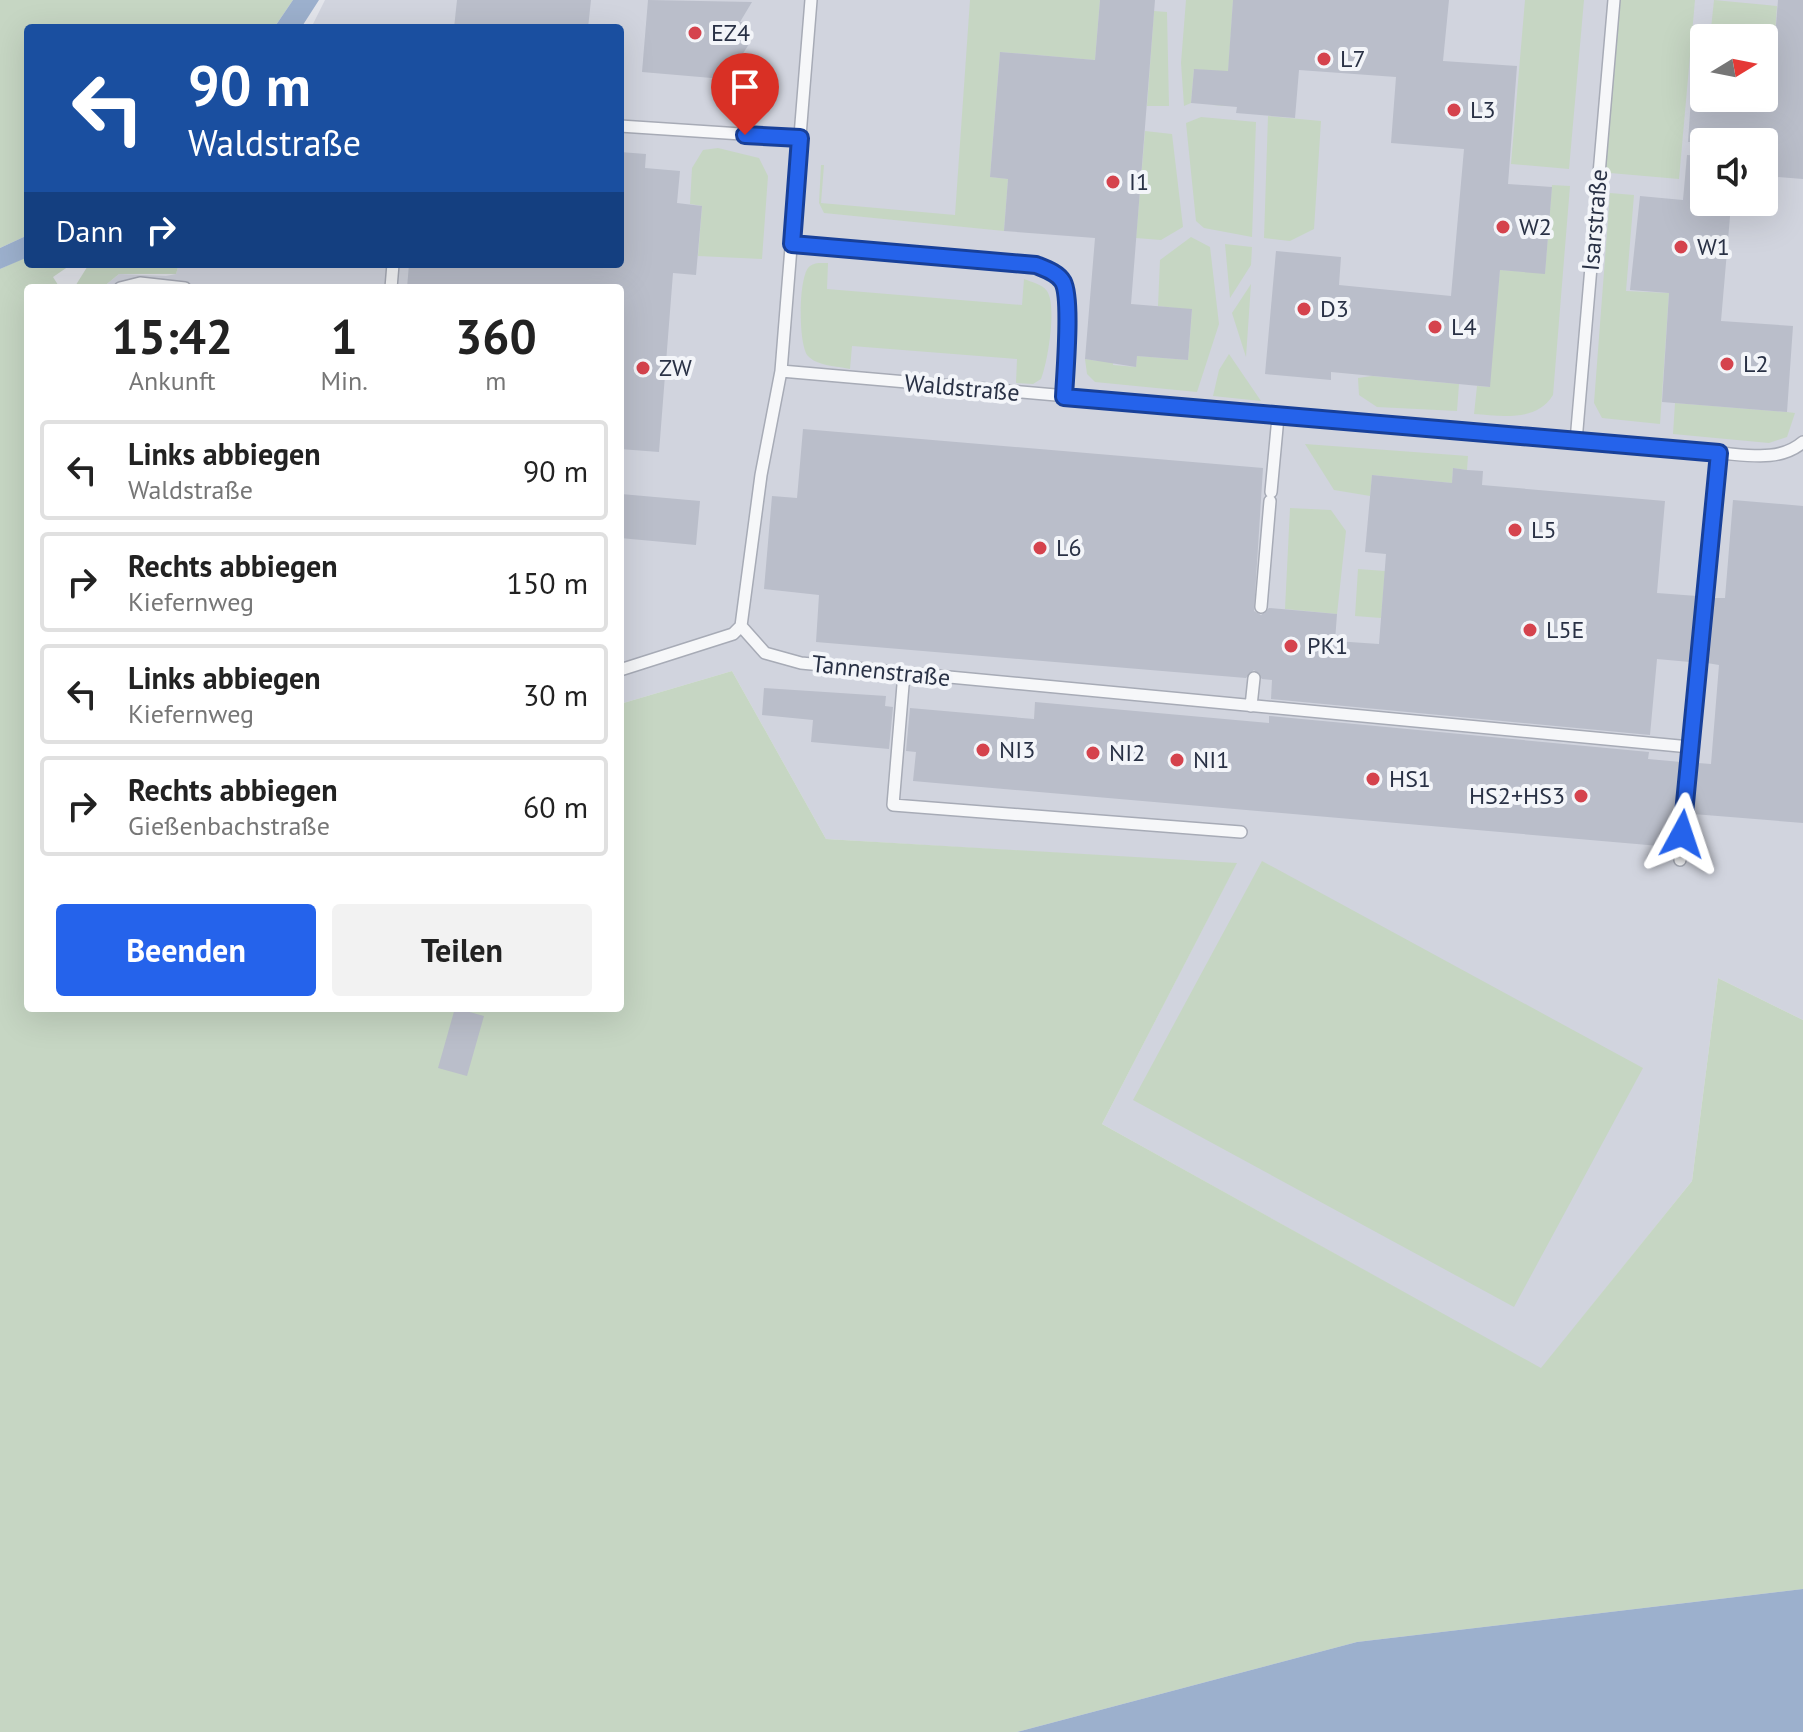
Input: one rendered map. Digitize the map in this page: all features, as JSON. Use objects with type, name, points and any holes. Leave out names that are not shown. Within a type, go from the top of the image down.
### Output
[{"type":"lane","points":[[624,669],[733,634],[741,626],[761,475],[781,371],[811,0]]},
{"type":"lane","name":"Isarstraße","points":[[1576,441],[1614,0]]},
{"type":"lane","points":[[624,126],[800,138]]},
{"type":"lane","points":[[792,244],[1036,265],[1052,272],[1063,283],[1067,301],[1064,397]]},
{"type":"lane","name":"Waldstraße","points":[[781,371],[1278,417],[1719,453],[1771,456],[1790,453],[1803,442]]},
{"type":"lane","points":[[1261,607],[1278,417]]},
{"type":"lane","points":[[1680,860],[1719,453]]},
{"type":"lane","name":"Tannenstraße","points":[[741,626],[765,653],[801,663],[1690,747]]},
{"type":"lane","points":[[904,673],[893,805],[1241,832]]},
{"type":"lane","points":[[1251,706],[1254,678]]},
{"type":"shaded area","points":[[325,0],[1803,0],[1803,1020],[1718,978],[1692,1181],[1541,1369],[1102,1124],[1236,864],[826,839],[732,671],[624,703],[624,284],[107,284],[119,274],[176,274],[178,268],[624,268],[624,24],[313,24]]},
{"type":"green space","points":[[0,0],[293,0],[277,24],[24,24],[24,237],[0,248]]},
{"type":"green space","points":[[970,0],[1100,0],[1095,60],[1000,52],[990,177],[1008,179],[1004,231],[824,213],[819,203],[821,165],[824,165],[821,203],[955,215]]},
{"type":"green space","points":[[1186,0],[1233,0],[1226,106],[1213,105],[1215,71],[1194,69],[1191,103],[1184,106],[1181,63]]},
{"type":"green space","points":[[1525,0],[1584,0],[1569,169],[1511,164]]},
{"type":"green space","points":[[1619,0],[1695,0],[1693,24],[1690,24],[1679,179],[1610,173],[1604,167]]},
{"type":"green space","points":[[1714,0],[1777,6],[1776,24],[1711,24]]},
{"type":"green space","points":[[1154,11],[1167,12],[1169,106],[1147,106]]},
{"type":"green space","points":[[1268,116],[1321,121],[1314,229],[1290,241],[1264,238]]},
{"type":"green space","points":[[1201,117],[1256,122],[1252,237],[1204,228],[1196,221],[1186,123]]},
{"type":"green space","points":[[1145,131],[1172,134],[1183,227],[1161,240],[1136,238]]},
{"type":"green space","points":[[718,148],[759,158],[768,176],[762,259],[698,256],[702,206],[690,204],[692,168],[703,150]]},
{"type":"green space","points":[[1552,185],[1570,186],[1553,395],[1538,410],[1528,413],[1507,416],[1474,414],[1477,386],[1489,387],[1500,270],[1545,273]]},
{"type":"green space","points":[[1610,193],[1634,195],[1626,291],[1669,293],[1660,424],[1602,418],[1594,403]]},
{"type":"green space","points":[[1191,237],[1210,247],[1219,324],[1197,392],[1095,382],[1087,374],[1085,359],[1098,361],[1114,354],[1113,365],[1136,367],[1137,356],[1188,360],[1192,310],[1158,306],[1160,260]]},
{"type":"green space","points":[[1225,244],[1252,247],[1251,265],[1230,298]]},
{"type":"green space","points":[[24,258],[24,268],[66,268],[53,277],[57,284],[24,284],[24,1012],[624,1012],[624,703],[732,671],[826,839],[1237,863],[1102,1124],[1541,1368],[1692,1181],[1718,978],[1803,1020],[1803,1589],[1357,1642],[1017,1732],[0,1732],[0,269]]},
{"type":"green space","points":[[828,263],[827,289],[1022,305],[1024,279],[1039,285],[1047,291],[1051,308],[1049,347],[1041,379],[1033,384],[1016,383],[1017,359],[852,346],[850,369],[812,359],[802,338],[803,282],[810,266]]},
{"type":"green space","points":[[86,268],[178,268],[176,274],[119,274],[107,284],[76,284]]},
{"type":"green space","points":[[1251,284],[1246,357],[1232,313]]},
{"type":"green space","points":[[1229,354],[1261,401],[1213,396],[1219,370]]},
{"type":"green space","points":[[1372,376],[1459,384],[1457,411],[1377,407],[1359,395],[1358,378]]},
{"type":"green space","points":[[1675,403],[1795,413],[1787,437],[1769,443],[1673,434]]},
{"type":"green space","points":[[1305,444],[1468,456],[1467,470],[1453,468],[1452,483],[1372,475],[1370,496],[1334,490]]},
{"type":"green space","points":[[1290,508],[1331,510],[1346,531],[1337,614],[1285,609]]},
{"type":"green space","points":[[1358,569],[1385,571],[1381,618],[1355,616]]},
{"type":"green space","points":[[1262,861],[1643,1068],[1514,1307],[1133,1100]]},
{"type":"water","points":[[293,0],[319,0],[304,24],[277,24]]},
{"type":"water","points":[[24,237],[24,259],[0,269],[0,248]]},
{"type":"water","points":[[1803,1589],[1803,1732],[1017,1732],[1357,1642]]},
{"type":"building","points":[[457,0],[591,0],[588,24],[454,24]]},
{"type":"building","name":"EZ4","points":[[648,0],[752,2],[740,22],[751,23],[739,43],[749,44],[737,63],[735,80],[642,72]]},
{"type":"building","name":"I1","points":[[1100,0],[1155,0],[1131,304],[1192,309],[1188,360],[1137,356],[1136,367],[1085,359],[1095,238],[1004,231],[1008,179],[990,177],[1000,52],[1095,60]]},
{"type":"building","points":[[1233,0],[1449,0],[1443,61],[1517,66],[1508,184],[1552,187],[1545,274],[1500,270],[1490,387],[1331,372],[1331,380],[1265,374],[1276,251],[1341,257],[1339,285],[1451,296],[1464,149],[1391,143],[1396,77],[1299,70],[1295,118],[1236,113],[1237,107],[1191,103],[1194,69],[1228,71]]},
{"type":"building","points":[[1778,0],[1803,0],[1803,179],[1778,177],[1778,128],[1690,128],[1688,142],[1690,112],[1778,112]]},
{"type":"building","name":"ZW","points":[[624,152],[646,154],[645,168],[680,171],[677,203],[702,206],[696,275],[673,273],[659,452],[624,449],[624,284],[407,284],[409,268],[624,268]]},
{"type":"building","points":[[1687,155],[1690,155],[1690,216],[1730,216],[1721,321],[1793,326],[1787,412],[1662,402],[1669,293],[1630,290],[1640,196],[1683,200]]},
{"type":"building","points":[[803,429],[1263,468],[1254,611],[1261,615],[1269,608],[1337,614],[1335,641],[1379,644],[1386,554],[1365,552],[1372,475],[1452,483],[1453,468],[1483,471],[1482,485],[1665,501],[1657,593],[1697,596],[1690,662],[1657,659],[1650,735],[1271,699],[1272,680],[1262,679],[1254,670],[1246,678],[816,642],[819,595],[764,589],[772,496],[797,498]]},
{"type":"building","points":[[624,494],[700,501],[696,545],[624,538]]},
{"type":"building","points":[[1733,500],[1803,506],[1803,823],[1693,814],[1698,763],[1711,764],[1719,665],[1707,663],[1714,598],[1725,598]]},
{"type":"building","points":[[764,688],[886,696],[885,706],[893,707],[889,749],[811,742],[813,720],[762,715]]},
{"type":"building","points":[[1035,702],[1269,723],[1269,716],[1649,752],[1648,759],[1681,762],[1671,847],[913,781],[916,752],[906,751],[910,708],[1034,719]]},
{"type":"building","points":[[454,1012],[484,1016],[467,1076],[438,1068]]},
{"type":"place","name":"EZ4","points":[[695,33]]},
{"type":"place","name":"L7","points":[[1324,59]]},
{"type":"place","name":"L3","points":[[1454,110]]},
{"type":"place","name":"I1","points":[[1113,182]]},
{"type":"place","name":"W2","points":[[1503,227]]},
{"type":"place","name":"W1","points":[[1681,247]]},
{"type":"place","name":"D3","points":[[1304,309]]},
{"type":"place","name":"L4","points":[[1435,327]]},
{"type":"place","name":"L2","points":[[1727,364]]},
{"type":"place","name":"ZW","points":[[643,368]]},
{"type":"place","name":"L5","points":[[1515,530]]},
{"type":"place","name":"L6","points":[[1040,548]]},
{"type":"place","name":"L5E","points":[[1530,630]]},
{"type":"place","name":"PK1","points":[[1291,646]]},
{"type":"place","name":"NI3","points":[[983,750]]},
{"type":"place","name":"NI2","points":[[1093,753]]},
{"type":"place","name":"NI1","points":[[1177,760]]},
{"type":"place","name":"HS1","points":[[1373,779]]},
{"type":"place","name":"HS2+HS3","points":[[1581,796]]},
{"type":"route","points":[[745,135],[800,138],[792,244],[1036,265],[1057,276],[1063,283],[1067,301],[1064,397],[1719,453],[1682,834]]}]
